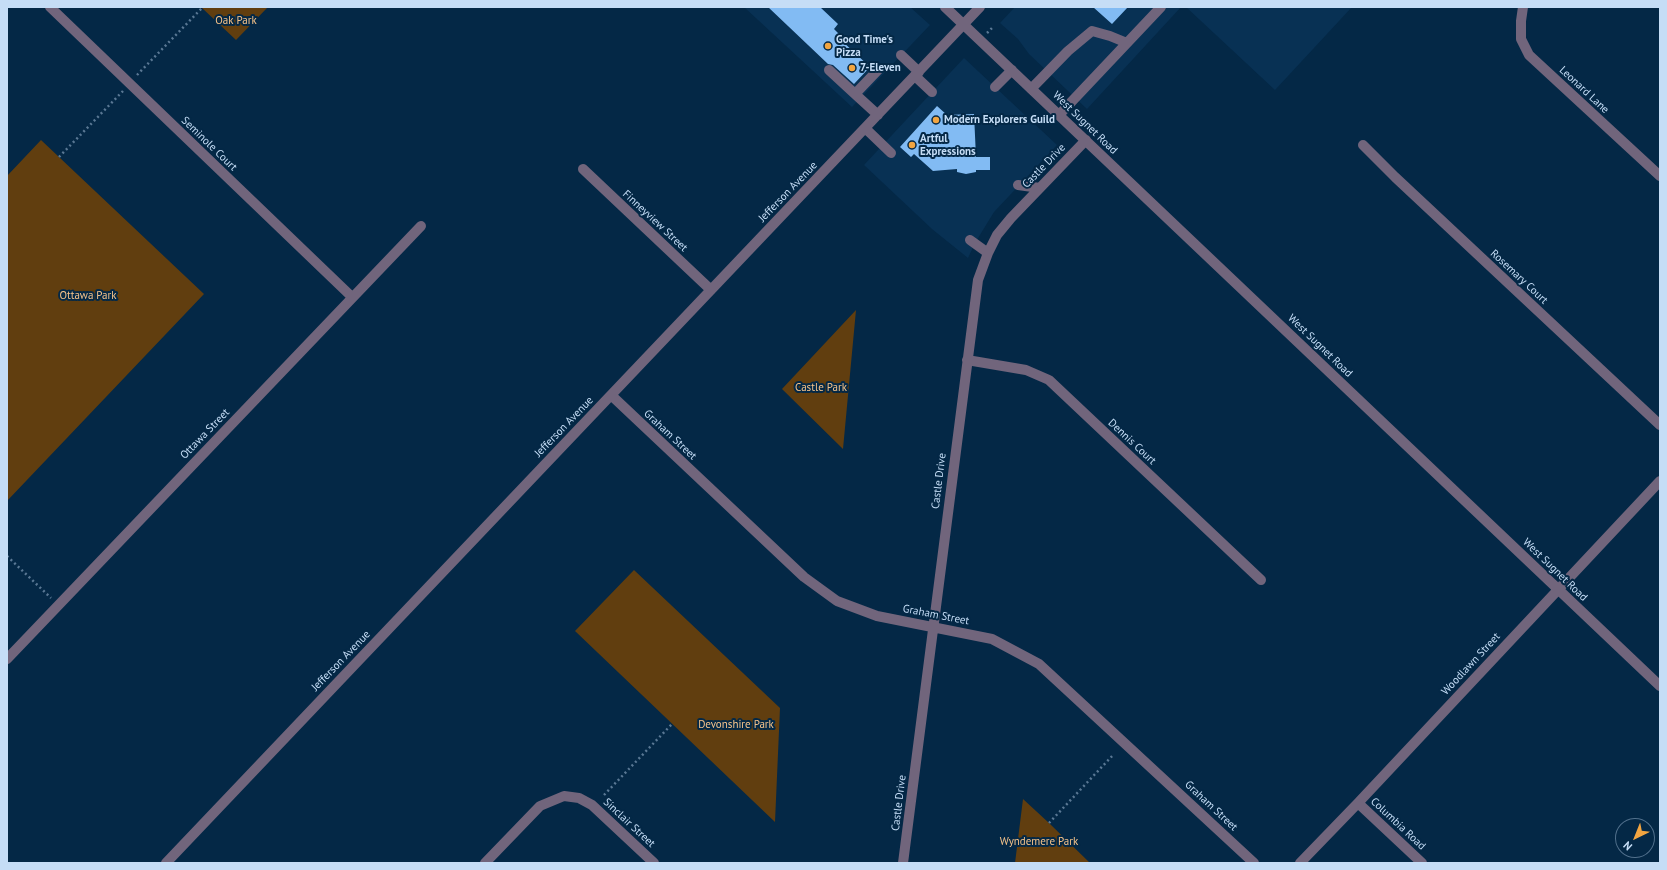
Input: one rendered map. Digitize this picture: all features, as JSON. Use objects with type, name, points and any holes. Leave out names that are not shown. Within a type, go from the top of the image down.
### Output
[{"type":"street","name":"Seminole Court","points":[[50,7],[352,297]]},
{"type":"street","name":"West Sugnet Road","points":[[945,7],[1660,686]]},
{"type":"street","name":"Jefferson Avenue","points":[[166,863],[980,7]]},
{"type":"street","points":[[1059,115],[1160,7]]},
{"type":"street","name":"Leonard Lane","points":[[1523,7],[1520,21],[1521,39],[1529,55],[1660,176]]},
{"type":"street","points":[[1032,89],[1068,51],[1092,31],[1127,43]]},
{"type":"street","points":[[901,55],[932,92]]},
{"type":"street","points":[[829,70],[878,115]]},
{"type":"street","points":[[855,94],[878,70]]},
{"type":"street","points":[[995,87],[1012,70]]},
{"type":"street","points":[[865,128],[891,153]]},
{"type":"street","name":"Castle Drive","points":[[903,863],[932,628],[978,280],[988,253],[997,236],[1011,218],[1086,140]]},
{"type":"street","name":"Rosemary Court","points":[[1363,145],[1395,177],[1660,425]]},
{"type":"street","name":"Finneyview Street","points":[[583,169],[711,290]]},
{"type":"street","points":[[1018,185],[1040,188]]},
{"type":"street","name":"Ottawa Street","points":[[7,660],[421,226]]},
{"type":"street","points":[[970,240],[988,253]]},
{"type":"street","name":"Dennis Court","points":[[967,360],[1026,370],[1049,380],[1261,580]]},
{"type":"street","name":"Graham Street","points":[[611,395],[804,578],[837,601],[877,616],[992,639],[1039,664],[1254,863]]},
{"type":"street","name":"Woodlawn Street","points":[[1300,863],[1660,481]]},
{"type":"street","name":"Sinclair Street","points":[[485,863],[540,806],[564,796],[579,798],[592,805],[654,863]]},
{"type":"street","name":"Columbia Road","points":[[1358,803],[1422,863]]},
{"type":"path","points":[[59,157],[202,8]]},
{"type":"path","points":[[7,556],[59,605]]},
{"type":"path","points":[[604,795],[672,724]]},
{"type":"path","points":[[1049,823],[1114,754]]},
{"type":"shaded area","points":[[744,7],[910,7],[930,25],[852,107]]},
{"type":"shaded area","points":[[1015,7],[1181,7],[1087,109],[1029,54],[1018,39],[1000,23]]},
{"type":"shaded area","points":[[1186,7],[1352,7],[1275,90]]},
{"type":"shaded area","points":[[964,58],[1057,145],[994,212],[975,243],[968,258],[932,229],[864,165]]},
{"type":"green space","name":"Oak Park","points":[[201,7],[268,7],[236,40]]},
{"type":"green space","name":"Ottawa Park","points":[[41,140],[204,294],[7,501],[7,176]]},
{"type":"green space","name":"Castle Park","points":[[856,310],[843,449],[782,389]]},
{"type":"green space","name":"Devonshire Park","points":[[634,570],[780,708],[775,822],[575,631]]},
{"type":"green space","name":"Wyndemere Park","points":[[1023,799],[1049,823],[1090,863],[1015,863]]},
{"type":"building","points":[[768,7],[820,7],[838,24],[834,29],[844,39],[842,41],[870,67],[854,84],[833,65],[828,64]]},
{"type":"building","points":[[1093,7],[1128,7],[1112,24]]},
{"type":"building","points":[[937,106],[947,115],[974,114],[976,157],[990,157],[990,170],[976,170],[976,172],[966,174],[957,172],[957,169],[933,171],[914,154],[911,157],[900,147]]},
{"type":"place","name":"Good Time's Pizza","points":[[828,46]]},
{"type":"place","name":"7-Eleven","points":[[852,68]]},
{"type":"place","name":"Modern Explorers Guild","points":[[936,120]]},
{"type":"place","name":"Artful Expressions","points":[[912,145]]}]
